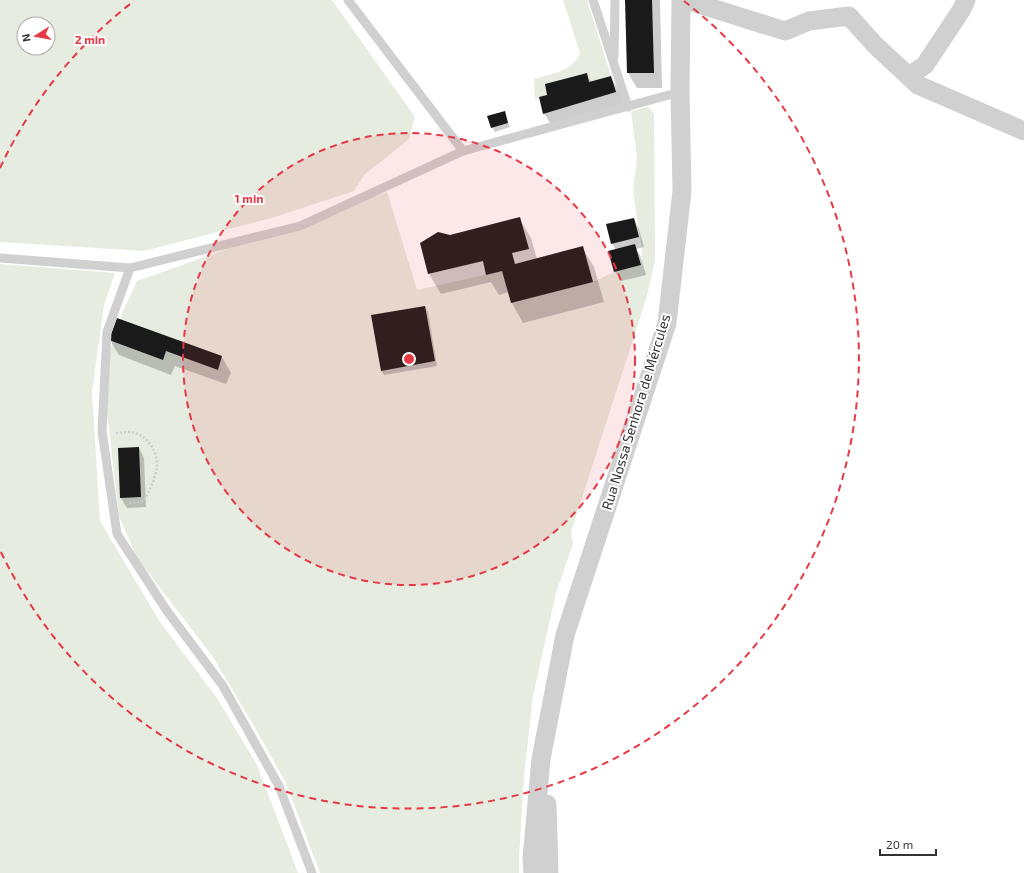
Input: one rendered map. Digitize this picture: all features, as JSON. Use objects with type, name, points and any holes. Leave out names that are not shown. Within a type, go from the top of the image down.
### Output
[{"type":"street","name":"Rua Nossa Senhora de Mércules","points":[[533,873],[532,858],[541,759],[565,635],[667,324],[682,191],[680,92],[681,0]]},
{"type":"street","points":[[686,0],[785,31],[809,20],[849,16],[875,45],[918,85],[1024,131]]},
{"type":"street","points":[[909,76],[924,65],[962,10],[966,0]]},
{"type":"street","name":"Rua Nossa Senhora de Mércules","points":[[548,721],[547,803],[549,873]]},
{"type":"lane","points":[[348,0],[463,151]]},
{"type":"lane","points":[[593,0],[628,106]]},
{"type":"lane","points":[[614,0],[614,64]]},
{"type":"lane","points":[[0,258],[130,268],[300,226],[463,151],[680,92]]},
{"type":"lane","points":[[130,268],[107,332],[102,431],[116,534],[167,610],[223,686],[279,786],[312,873]]},
{"type":"path","points":[[103,437],[115,433],[132,432],[145,438],[155,450],[157,466],[144,501],[113,506]]},
{"type":"shaded area","points":[[0,0],[332,0],[415,117],[409,139],[364,175],[354,191],[275,217],[144,251],[0,242]]},
{"type":"shaded area","points":[[563,0],[587,0],[611,76],[589,82],[587,73],[545,84],[547,95],[539,97],[535,100],[534,79],[567,68],[577,59],[580,53]]},
{"type":"shaded area","points":[[648,107],[654,114],[655,260],[647,296],[571,532],[573,544],[556,593],[533,696],[524,776],[519,873],[320,873],[286,783],[254,726],[213,657],[137,558],[119,516],[107,412],[110,350],[123,311],[137,281],[387,192],[417,290],[502,271],[511,303],[593,282],[614,272],[641,265],[642,250],[633,191],[637,158],[631,111]]},
{"type":"shaded area","points":[[0,264],[115,273],[104,305],[92,392],[100,521],[160,622],[217,698],[257,765],[298,873],[0,873]]},
{"type":"building","points":[[625,0],[652,0],[654,73],[627,73]]},
{"type":"building","points":[[587,73],[589,82],[611,76],[616,92],[543,114],[539,97],[547,95],[545,84]]},
{"type":"building","points":[[505,111],[508,123],[491,128],[487,116]]},
{"type":"building","points":[[520,217],[529,249],[512,253],[515,264],[583,246],[593,282],[511,303],[502,271],[486,275],[483,261],[428,274],[420,243],[438,232],[450,235]]},
{"type":"building","points":[[634,218],[639,237],[611,244],[606,224]]},
{"type":"building","points":[[635,244],[641,265],[614,272],[608,251]]},
{"type":"building","points":[[425,306],[435,361],[381,371],[371,315]]},
{"type":"building","points":[[117,318],[222,356],[218,370],[166,351],[163,360],[109,340]]},
{"type":"building","points":[[139,447],[141,497],[120,498],[118,448]]}]
